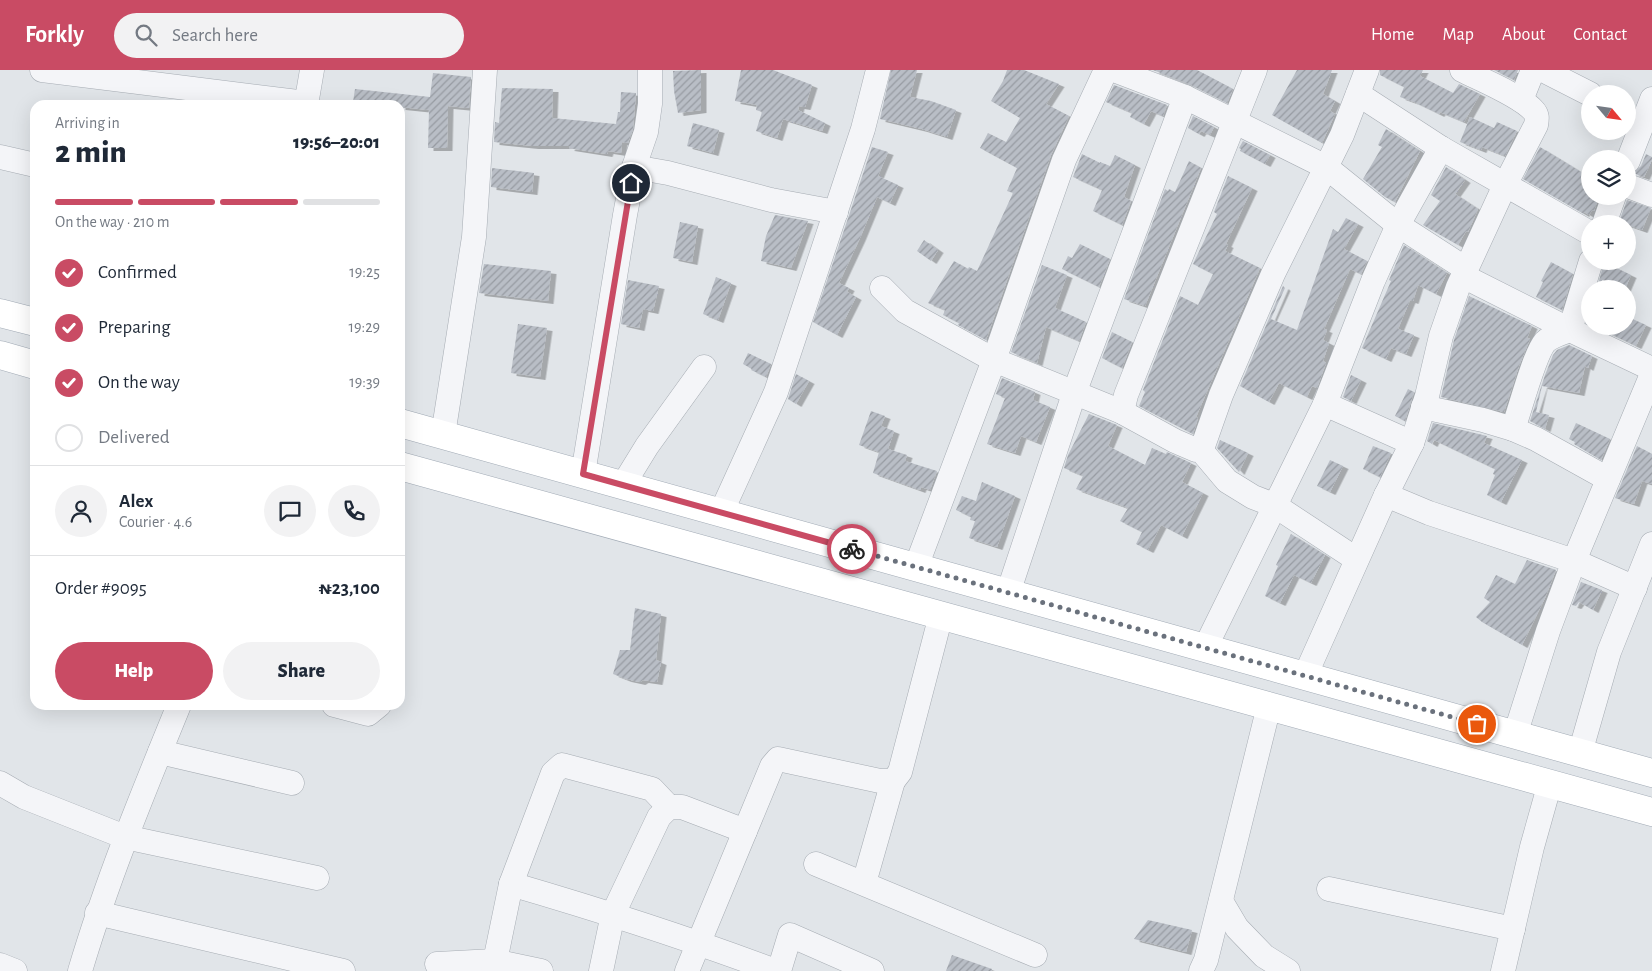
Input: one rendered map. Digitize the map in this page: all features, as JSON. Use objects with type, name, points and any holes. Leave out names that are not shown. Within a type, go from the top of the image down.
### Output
[{"type":"main road","points":[[0,313],[30,321]]},
{"type":"main road","points":[[0,355],[30,364]]},
{"type":"main road","points":[[405,424],[1652,773]]},
{"type":"main road","points":[[405,467],[1652,812]]},
{"type":"street","points":[[42,70],[275,100]]},
{"type":"street","points":[[307,100],[312,70]]},
{"type":"street","points":[[443,435],[474,237],[485,70]]},
{"type":"street","points":[[583,474],[623,224],[634,167],[646,132],[650,104],[650,70]]},
{"type":"street","points":[[720,512],[776,392],[836,212],[878,70]]},
{"type":"street","points":[[916,567],[994,360],[1064,160],[1106,70]]},
{"type":"street","points":[[1114,70],[1185,97],[1326,167],[1398,225],[1464,272],[1570,330],[1652,369]]},
{"type":"street","points":[[1122,412],[1126,395],[1255,70]]},
{"type":"street","points":[[1200,449],[1203,446],[1222,395],[1273,274],[1342,135],[1367,70]]},
{"type":"street","points":[[1305,676],[1356,559],[1412,442],[1423,408],[1441,336],[1464,272],[1504,185],[1536,125],[1537,117],[1534,111],[1520,100],[1462,70]]},
{"type":"street","points":[[1520,100],[1532,70]]},
{"type":"street","points":[[1543,70],[1581,89]]},
{"type":"street","points":[[1358,94],[1441,148],[1581,228]]},
{"type":"street","points":[[1008,593],[1075,392],[1185,97]]},
{"type":"street","points":[[1631,150],[1641,119],[1652,99]]},
{"type":"street","points":[[1205,648],[1325,404],[1373,281],[1398,225],[1441,148]]},
{"type":"street","points":[[0,157],[30,164]]},
{"type":"street","points":[[634,167],[668,173],[771,200],[836,212]]},
{"type":"street","points":[[1636,189],[1652,194]]},
{"type":"street","points":[[1570,330],[1588,270]]},
{"type":"street","points":[[882,288],[905,311],[994,360],[1122,412],[1196,450],[1200,449]]},
{"type":"street","points":[[1513,429],[1544,343],[1550,338],[1570,330]]},
{"type":"street","points":[[623,486],[647,446],[704,367]]},
{"type":"street","points":[[1515,735],[1548,630],[1574,561],[1652,374]]},
{"type":"street","points":[[1325,404],[1412,442]]},
{"type":"street","points":[[1423,408],[1483,420],[1513,429],[1536,439],[1608,478]]},
{"type":"street","points":[[1200,449],[1227,481],[1253,497],[1274,505],[1356,559]]},
{"type":"street","points":[[1386,495],[1429,513],[1574,561],[1634,588]]},
{"type":"street","points":[[1580,753],[1609,652],[1652,544]]},
{"type":"street","points":[[864,883],[893,780],[900,772],[941,615]]},
{"type":"street","points":[[1201,971],[1206,960],[1221,902],[1269,706]]},
{"type":"street","points":[[80,971],[97,913],[125,837],[177,710]]},
{"type":"street","points":[[353,710],[368,714],[373,710]]},
{"type":"street","points":[[160,752],[292,783]]},
{"type":"street","points":[[687,971],[772,766],[778,759],[880,780],[893,780]]},
{"type":"street","points":[[494,966],[511,884],[553,774],[562,765],[652,789],[669,807]]},
{"type":"street","points":[[0,783],[24,797],[125,837],[317,878]]},
{"type":"street","points":[[1503,971],[1532,847],[1550,783]]},
{"type":"street","points":[[601,971],[613,914],[659,816],[669,807],[682,806],[745,831]]},
{"type":"street","points":[[816,864],[1035,955]]},
{"type":"street","points":[[511,884],[699,942],[777,971],[790,935],[872,971]]},
{"type":"street","points":[[1329,888],[1513,930]]},
{"type":"street","points":[[1221,902],[1237,928],[1264,956],[1288,971]]},
{"type":"street","points":[[97,913],[343,971]]},
{"type":"street","points":[[437,964],[494,966],[541,971]]},
{"type":"street","points":[[0,965],[15,971]]},
{"type":"building","points":[[701,70],[701,110],[678,113],[673,71]]},
{"type":"building","points":[[741,70],[773,70],[812,85],[805,107],[799,106],[798,110],[825,123],[822,131],[783,119],[777,138],[756,131],[762,112],[756,110],[757,105],[735,101]]},
{"type":"building","points":[[891,70],[917,70],[910,97],[931,101],[956,110],[947,137],[880,119]]},
{"type":"building","points":[[1007,70],[1024,70],[1059,84],[1046,104],[1069,116],[1051,155],[986,340],[943,315],[945,310],[928,303],[954,261],[968,269],[969,267],[977,271],[1013,193],[1007,191],[1017,168],[980,148],[988,133],[1006,142],[1020,118],[991,101]]},
{"type":"building","points":[[1153,70],[1197,70],[1233,89],[1227,103],[1191,85]]},
{"type":"building","points":[[1297,70],[1332,70],[1323,94],[1335,101],[1330,111],[1335,114],[1322,143],[1272,115]]},
{"type":"building","points":[[1380,70],[1423,70],[1420,76],[1453,93],[1459,84],[1480,94],[1464,122],[1440,112],[1439,114],[1400,97],[1404,87],[1380,75]]},
{"type":"building","points":[[1494,70],[1518,70],[1514,80]]},
{"type":"building","points":[[433,73],[471,77],[469,108],[448,106],[447,148],[428,148],[429,110],[405,108],[405,100],[353,100],[355,89],[430,97]]},
{"type":"building","points":[[1114,85],[1167,105],[1163,116],[1151,111],[1144,124],[1130,117],[1132,113],[1106,102]]},
{"type":"building","points":[[502,88],[553,89],[552,118],[616,124],[618,112],[620,112],[621,92],[636,93],[633,129],[628,143],[622,142],[621,153],[608,151],[607,154],[569,148],[570,146],[533,146],[494,142],[495,122],[499,123]]},
{"type":"building","points":[[1193,116],[1214,127],[1210,135],[1201,131],[1199,134],[1188,128]]},
{"type":"building","points":[[1470,117],[1494,128],[1497,122],[1517,131],[1505,156],[1482,147],[1481,150],[1460,142]]},
{"type":"building","points":[[693,123],[719,130],[713,153],[687,146]]},
{"type":"building","points":[[1386,129],[1420,151],[1395,202],[1385,197],[1363,179],[1382,147],[1378,145]]},
{"type":"building","points":[[1243,141],[1270,155],[1265,164],[1240,151],[1241,149],[1239,148]]},
{"type":"building","points":[[872,147],[888,152],[878,176],[898,185],[890,203],[877,197],[839,283],[849,288],[847,292],[856,297],[837,335],[813,322]]},
{"type":"building","points":[[1540,147],[1581,172],[1581,205],[1596,205],[1594,211],[1592,210],[1589,215],[1584,212],[1584,214],[1523,179]]},
{"type":"building","points":[[1082,154],[1110,166],[1115,155],[1135,165],[1124,197],[1131,201],[1122,225],[1093,211],[1102,190],[1073,177]]},
{"type":"building","points":[[1646,154],[1652,157],[1644,177],[1636,174],[1636,170],[1641,166]]},
{"type":"building","points":[[1189,161],[1201,168],[1145,306],[1124,299],[1165,189],[1175,192]]},
{"type":"building","points":[[1446,167],[1465,180],[1455,194],[1478,209],[1468,232],[1466,231],[1458,245],[1423,225],[1440,201],[1431,195]]},
{"type":"building","points":[[492,168],[534,173],[532,192],[491,187]]},
{"type":"building","points":[[1228,176],[1252,188],[1226,244],[1228,245],[1225,251],[1260,268],[1196,417],[1198,418],[1193,434],[1139,406],[1145,392],[1143,390],[1180,296],[1198,305],[1213,274],[1193,264],[1217,214],[1214,212]]},
{"type":"building","points":[[1636,203],[1651,208],[1642,230],[1636,228],[1636,215],[1622,215],[1625,205],[1636,205]]},
{"type":"building","points":[[775,215],[808,221],[791,268],[761,261],[766,236]]},
{"type":"building","points":[[1346,218],[1358,224],[1344,249],[1367,261],[1361,274],[1350,269],[1324,329],[1327,330],[1323,340],[1329,343],[1323,361],[1326,363],[1317,388],[1312,386],[1307,397],[1279,383],[1269,402],[1240,386],[1283,286],[1285,288],[1271,319],[1297,330],[1333,229],[1338,232]]},
{"type":"building","points":[[680,222],[698,226],[692,262],[673,258]]},
{"type":"building","points":[[924,240],[938,250],[931,261],[917,251]]},
{"type":"building","points":[[1080,244],[1110,259],[1099,287],[1062,269],[1068,256],[1072,258]]},
{"type":"building","points":[[1404,245],[1447,273],[1436,294],[1418,285],[1413,301],[1410,300],[1398,329],[1414,335],[1406,354],[1391,348],[1386,359],[1362,348],[1391,281],[1389,280]]},
{"type":"building","points":[[1551,262],[1573,274],[1562,310],[1536,297],[1543,282],[1541,281]]},
{"type":"building","points":[[484,264],[551,271],[548,301],[479,293]]},
{"type":"building","points":[[1042,265],[1067,275],[1055,308],[1086,322],[1079,341],[1046,327],[1037,363],[1011,352]]},
{"type":"building","points":[[1602,270],[1621,270],[1631,275],[1629,280],[1599,280]]},
{"type":"building","points":[[716,277],[731,283],[718,320],[703,314]]},
{"type":"building","points":[[628,280],[659,286],[653,311],[643,309],[639,328],[621,324]]},
{"type":"building","points":[[1469,296],[1532,326],[1527,338],[1530,339],[1504,412],[1441,397],[1454,340]]},
{"type":"building","points":[[1636,321],[1646,325],[1636,346],[1613,335],[1636,335]]},
{"type":"building","points":[[518,324],[547,328],[540,377],[511,373]]},
{"type":"building","points":[[1112,332],[1132,342],[1122,368],[1102,358]]},
{"type":"building","points":[[1569,345],[1592,356],[1588,368],[1585,366],[1579,393],[1542,386],[1536,412],[1549,415],[1545,429],[1530,421],[1545,375],[1553,355],[1557,350]]},
{"type":"building","points":[[748,353],[771,364],[766,377],[743,364]]},
{"type":"building","points":[[796,374],[809,381],[796,404],[788,399]]},
{"type":"building","points":[[1351,375],[1361,380],[1351,401],[1343,397]]},
{"type":"building","points":[[1002,378],[1035,392],[1033,400],[1050,407],[1036,442],[1021,436],[1015,453],[987,444],[1005,398],[996,394]]},
{"type":"building","points":[[1408,389],[1414,392],[1405,421],[1395,416]]},
{"type":"building","points":[[871,411],[885,416],[881,426],[894,431],[888,449],[907,455],[905,461],[937,471],[930,490],[921,487],[920,490],[873,473],[879,452],[859,445]]},
{"type":"building","points":[[1089,414],[1117,425],[1108,446],[1145,465],[1152,448],[1166,454],[1167,452],[1191,463],[1182,482],[1203,493],[1182,536],[1161,525],[1148,550],[1136,544],[1142,532],[1120,521],[1128,508],[1076,489],[1083,476],[1064,468],[1068,455]]},
{"type":"building","points":[[1433,423],[1487,436],[1484,443],[1522,460],[1501,502],[1487,495],[1495,475],[1493,474],[1495,469],[1434,440],[1432,444],[1427,441]]},
{"type":"building","points":[[1576,423],[1610,439],[1601,460],[1569,439]]},
{"type":"building","points":[[1220,440],[1248,453],[1239,472],[1217,448]]},
{"type":"building","points":[[1373,446],[1391,453],[1380,477],[1363,469]]},
{"type":"building","points":[[1637,446],[1652,454],[1652,484],[1642,481],[1634,504],[1615,498]]},
{"type":"building","points":[[1330,460],[1343,466],[1330,492],[1317,486]]},
{"type":"building","points":[[982,482],[1015,496],[997,547],[969,538],[975,521],[970,520],[971,517],[956,510],[962,496],[976,501]]},
{"type":"building","points":[[1291,534],[1325,555],[1311,583],[1294,575],[1280,603],[1265,596],[1278,566],[1276,565]]},
{"type":"building","points":[[1527,560],[1556,570],[1545,598],[1522,645],[1476,617],[1490,602],[1484,598],[1496,575],[1515,584]]},
{"type":"building","points":[[1581,582],[1602,590],[1593,610],[1579,602],[1576,606],[1572,605]]},
{"type":"building","points":[[635,608],[661,614],[656,660],[661,662],[657,682],[643,680],[640,682],[613,674],[620,650],[630,650]]},
{"type":"building","points":[[1148,920],[1192,930],[1186,952],[1134,939]]},
{"type":"building","points":[[952,955],[992,969],[992,971],[946,971]]},
{"type":"way so far","points":[[852,549],[1477,724]]},
{"type":"route","points":[[631,183],[583,474],[852,549]]}]
